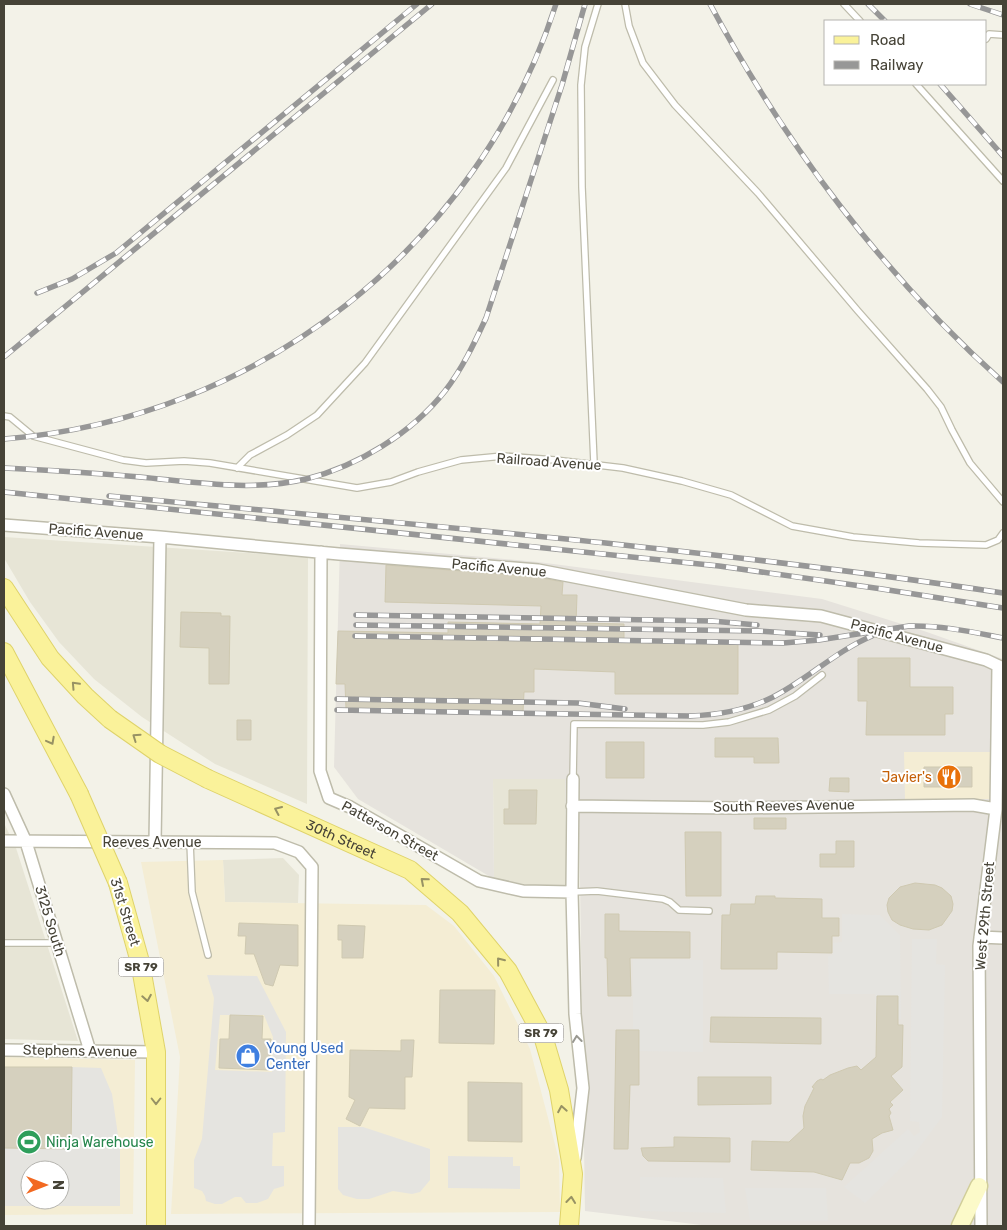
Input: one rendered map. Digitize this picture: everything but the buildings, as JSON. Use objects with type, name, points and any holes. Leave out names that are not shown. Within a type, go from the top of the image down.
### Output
[{"type":"main road","name":"30th Street","points":[[4,588],[50,658],[85,696],[110,719],[160,754],[208,779],[410,870],[460,913],[508,971],[543,1036],[559,1090],[573,1174],[569,1226]]},
{"type":"main road","name":"31st Street","points":[[4,652],[79,794],[118,883],[140,962],[156,1052],[156,1226]]},
{"type":"main road","points":[[960,1226],[979,1186]]},
{"type":"street","name":"Pacific Avenue","points":[[4,526],[160,537],[538,570],[746,610],[821,616],[986,660],[1001,667]]},
{"type":"street","points":[[155,842],[160,537]]},
{"type":"street","name":"Patterson Street","points":[[321,552],[320,771],[329,798],[350,807],[479,881],[523,891],[572,892]]},
{"type":"street","name":"West 29th Street","points":[[980,1226],[980,937],[1000,810],[1001,667]]},
{"type":"street","name":"30th Street","points":[[572,779],[574,1014],[583,1088],[573,1174]]},
{"type":"street","name":"3125 South","points":[[4,794],[26,842],[90,1051]]},
{"type":"street","name":"South Reeves Avenue","points":[[572,806],[734,808],[973,805],[1000,810]]},
{"type":"street","name":"Reeves Avenue","points":[[4,841],[276,843],[299,852],[312,867],[309,1226]]},
{"type":"street","points":[[980,937],[1003,938]]},
{"type":"street","name":"Stephens Avenue","points":[[4,1050],[156,1052]]},
{"type":"lane","points":[[594,464],[582,188],[581,86],[585,47],[598,4]]},
{"type":"lane","points":[[625,4],[630,26],[643,63],[675,105],[758,193],[927,389],[941,407],[970,463],[1003,502]]},
{"type":"lane","points":[[844,4],[859,20]]},
{"type":"lane","points":[[987,37],[989,34],[1003,35]]},
{"type":"lane","points":[[237,468],[250,455],[287,435],[317,415],[365,363],[506,168],[554,80]]},
{"type":"lane","points":[[917,85],[1003,181]]},
{"type":"lane","name":"Railroad Avenue","points":[[4,416],[10,417],[33,436],[123,460],[146,463],[184,461],[357,488],[390,482],[461,460],[503,456],[594,464],[682,481],[732,495],[792,526],[853,537],[920,543],[986,545],[998,540],[1003,533]]},
{"type":"lane","points":[[572,779],[574,724],[703,725],[730,722],[769,710],[795,696],[822,675]]},
{"type":"lane","points":[[190,842],[192,892],[208,955]]},
{"type":"lane","points":[[572,892],[597,891],[662,899],[670,902],[679,910],[709,911]]},
{"type":"lane","points":[[4,942],[57,943]]},
{"type":"shaded area","points":[[4,537],[308,557],[307,804],[215,764],[142,717],[94,679],[59,642],[30,602],[4,558]]},
{"type":"shaded area","points":[[340,544],[538,562],[822,599],[924,631],[1003,659],[1003,1226],[710,1226],[585,1211],[579,814],[566,813],[565,779],[493,779],[494,879],[358,799],[334,767]],"holes":[[[904,752],[990,752],[990,799],[905,800]]]},
{"type":"shaded area","points":[[903,752],[991,752],[990,799],[904,800]]},
{"type":"shaded area","points":[[493,778],[565,778],[566,885],[536,886],[494,879]]},
{"type":"shaded area","points":[[4,823],[16,848],[78,1041],[4,1039]]},
{"type":"shaded area","points":[[283,858],[299,875],[298,903],[225,902],[223,860]]},
{"type":"shaded area","points":[[223,860],[225,902],[426,905],[454,926],[494,976],[530,1049],[559,1160],[560,1212],[171,1214],[180,1057],[141,862]]},
{"type":"shaded area","points":[[842,914],[880,915],[900,935],[901,1019],[876,1019],[875,994],[829,994],[828,956],[833,955],[833,943],[842,942]]},
{"type":"shaded area","points":[[912,939],[937,939],[936,964],[945,965],[942,1117],[913,1156],[865,1203],[844,1187],[908,1129],[914,1136],[920,1132],[919,1122],[910,1121]]},
{"type":"shaded area","points":[[633,959],[703,960],[703,1052],[639,1051],[639,1029],[633,1029]]},
{"type":"shaded area","points":[[207,975],[257,976],[286,1032],[285,1132],[273,1133],[272,1166],[284,1166],[284,1186],[274,1189],[268,1199],[257,1203],[246,1203],[241,1197],[235,1197],[222,1204],[215,1204],[206,1201],[202,1191],[194,1188],[194,1160],[202,1139],[214,998]],"holes":[[[220,1015],[264,1015],[273,1037],[272,1072],[215,1070]]]},
{"type":"shaded area","points":[[4,1057],[135,1060],[133,1214],[4,1215]]},
{"type":"shaded area","points":[[72,1067],[101,1068],[112,1094],[120,1149],[120,1206],[70,1206],[70,1160],[20,1160],[20,1206],[4,1206],[4,1148],[71,1149]]},
{"type":"shaded area","points":[[338,1127],[363,1127],[430,1149],[430,1180],[420,1192],[412,1194],[393,1191],[369,1199],[357,1199],[343,1195],[338,1189]]},
{"type":"shaded area","points":[[448,1156],[513,1157],[513,1166],[520,1166],[520,1189],[448,1188]]},
{"type":"shaded area","points":[[640,1177],[723,1178],[726,1213],[640,1211]]},
{"type":"shaded area","points":[[745,1188],[826,1188],[828,1221],[750,1220]]},
{"type":"railway","points":[[37,293],[72,279],[116,253],[417,4]]},
{"type":"railway","points":[[4,357],[432,4]]},
{"type":"railway","points":[[4,439],[97,425],[186,397],[270,357],[346,305],[414,243],[473,172],[520,92],[556,4]]},
{"type":"railway","points":[[4,468],[106,474],[223,485],[286,483],[306,479],[345,466],[383,446],[417,421],[451,383],[486,318],[562,85],[585,4]]},
{"type":"railway","points":[[710,4],[739,56],[771,107],[804,157],[840,206],[918,298],[959,341],[1003,382]]},
{"type":"railway","points":[[868,4],[884,20]]},
{"type":"railway","points":[[970,4],[1003,15]]},
{"type":"railway","points":[[941,85],[1003,156]]},
{"type":"railway","points":[[4,492],[719,566],[1003,608]]},
{"type":"railway","points":[[109,496],[669,550],[892,577],[1003,593]]},
{"type":"railway","points":[[356,615],[712,621],[757,625]]},
{"type":"railway","points":[[356,625],[758,631],[820,635]]},
{"type":"railway","points":[[355,636],[783,643],[921,626],[956,629],[1003,638]]},
{"type":"railway","points":[[337,710],[690,716],[722,713],[753,705],[773,697],[846,649],[872,636]]},
{"type":"railway","points":[[337,699],[578,703],[625,709]]},
{"type":"place","name":"Javier's","points":[[949,777]]},
{"type":"place","name":"Young Used Center","points":[[248,1056]]},
{"type":"place","name":"Ninja Warehouse","points":[[29,1142]]}]
